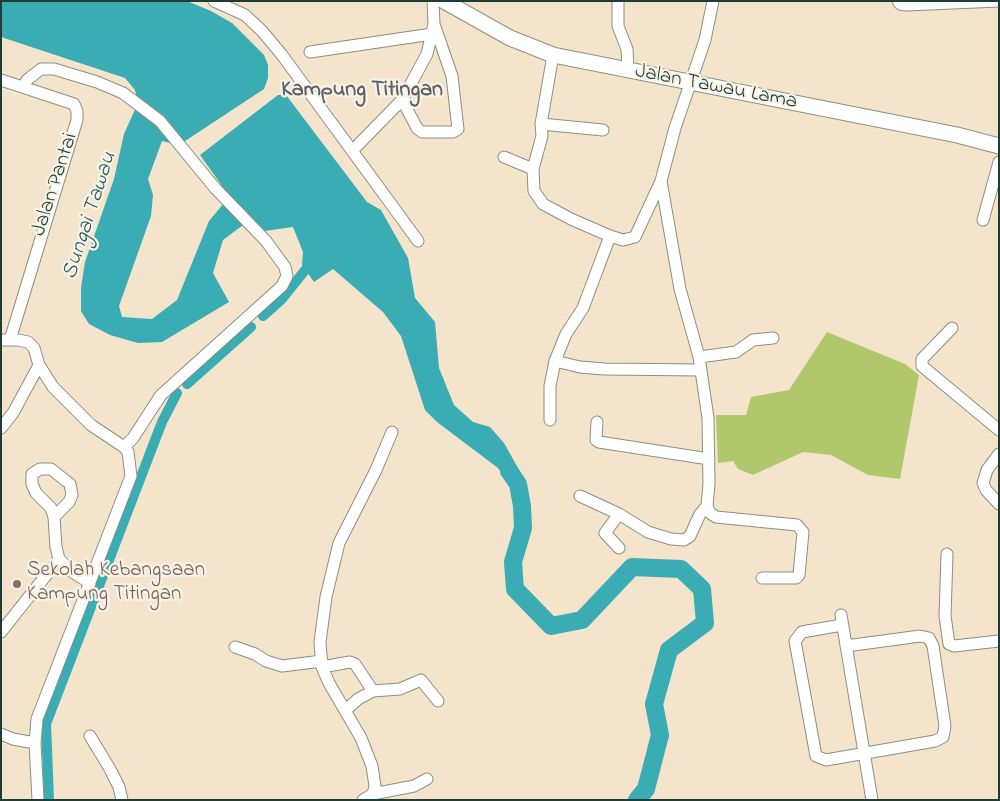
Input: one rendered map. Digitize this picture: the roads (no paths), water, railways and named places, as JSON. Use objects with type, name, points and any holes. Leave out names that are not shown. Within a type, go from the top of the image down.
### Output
[{"type":"street","points":[[214,1],[245,15],[262,31],[353,150],[418,241]]},
{"type":"street","points":[[353,150],[402,100],[427,54],[433,29],[433,1]]},
{"type":"street","name":"Jalan Tawau Lama","points":[[444,1],[524,45],[553,55],[957,135],[999,146]]},
{"type":"street","points":[[618,1],[618,26],[627,49],[628,70]]},
{"type":"street","points":[[553,55],[541,124],[542,136],[533,169],[534,191],[539,201],[571,219],[610,236],[630,240],[635,237],[661,182],[675,128],[705,40],[713,1]]},
{"type":"street","points":[[898,1],[900,4],[906,5],[999,2]]},
{"type":"street","points":[[402,100],[417,128],[422,132],[453,132],[458,129],[452,76],[433,29]]},
{"type":"street","points":[[310,52],[433,29]]},
{"type":"street","points":[[24,86],[27,80],[41,69],[54,69],[114,90],[143,108],[160,121],[285,267],[287,276],[282,286],[161,395],[133,438],[124,447]]},
{"type":"street","name":"Jalan Pantai","points":[[1,80],[74,104],[77,120],[5,340]]},
{"type":"street","points":[[541,124],[603,130]]},
{"type":"street","points":[[504,157],[533,169]]},
{"type":"street","points":[[983,220],[999,162]]},
{"type":"street","points":[[661,182],[680,289],[699,357],[708,418],[707,506],[710,513],[716,517],[797,526],[803,532],[800,566],[796,578],[762,578]]},
{"type":"street","points":[[550,420],[550,386],[555,360],[566,334],[583,308],[610,236]]},
{"type":"street","points":[[952,328],[922,359],[922,366],[999,430]]},
{"type":"street","points":[[699,357],[736,352],[753,340],[773,338]]},
{"type":"street","points":[[5,340],[28,342],[34,348],[39,365],[53,387],[91,425],[124,447],[128,452],[130,476],[37,719],[35,743],[38,800]]},
{"type":"street","points":[[555,360],[580,367],[604,369],[701,370]]},
{"type":"street","points":[[1,428],[13,413],[39,365]]},
{"type":"street","points":[[597,422],[596,440],[599,442],[709,459]]},
{"type":"street","points":[[368,797],[375,777],[361,738],[329,683],[322,664],[322,623],[339,543],[376,470],[392,432]]},
{"type":"street","points":[[999,454],[987,470],[983,484],[999,504]]},
{"type":"street","points":[[580,496],[619,514],[660,537],[684,540],[690,536],[700,514],[707,506]]},
{"type":"street","points":[[619,514],[605,533],[620,548]]},
{"type":"street","points":[[54,517],[59,559],[71,571],[90,583]]},
{"type":"street","points":[[947,554],[945,616],[949,644],[954,646],[999,641]]},
{"type":"street","points":[[1,632],[59,559]]},
{"type":"street","points":[[846,646],[920,636],[929,638],[933,646],[946,726],[943,737],[936,742],[865,753],[826,760],[818,758],[814,753],[796,637],[802,632],[841,620],[865,753],[872,800]]},
{"type":"street","points":[[235,647],[282,666],[350,662],[355,664],[373,690]]},
{"type":"street","points":[[346,710],[358,699],[373,690],[400,689],[421,680],[438,701]]},
{"type":"street","points":[[1,734],[13,740],[35,743]]},
{"type":"street","points":[[90,736],[119,787],[122,800]]},
{"type":"street","points":[[368,797],[414,786],[427,779]]},
{"type":"water","points":[[1,1],[187,1],[211,11],[232,23],[264,55],[268,65],[268,78],[264,89],[179,145],[162,141],[148,179],[153,195],[151,216],[119,306],[122,317],[152,319],[177,300],[209,221],[229,197],[200,155],[278,95],[286,95],[367,202],[381,210],[408,258],[415,298],[435,322],[439,368],[454,405],[473,422],[490,427],[504,443],[527,484],[514,497],[508,482],[498,468],[437,422],[425,410],[401,336],[383,312],[333,269],[314,282],[302,265],[303,252],[293,227],[250,233],[243,225],[223,240],[213,273],[229,302],[162,342],[138,343],[110,335],[89,324],[81,311],[81,288],[85,262],[114,179],[124,134],[138,103],[135,90],[125,78],[1,37]]},
{"type":"waterway","points":[[263,316],[282,299],[314,259]]},
{"type":"waterway","points":[[187,384],[251,327]]},
{"type":"waterway","points":[[49,800],[46,724],[162,422],[177,393]]},
{"type":"waterway","name":"Sungai Tawau","points":[[509,471],[518,484],[522,506],[523,528],[513,562],[515,589],[551,626],[582,620],[632,567],[681,569],[702,589],[705,623],[669,650],[654,704],[660,735],[646,789],[637,800]]},
{"type":"place","name":"Sekolah Kebangsaan Kampung Titingan","points":[[17,584]]},
{"type":"district","name":"Kampung Titingan","points":[[362,91]]}]
